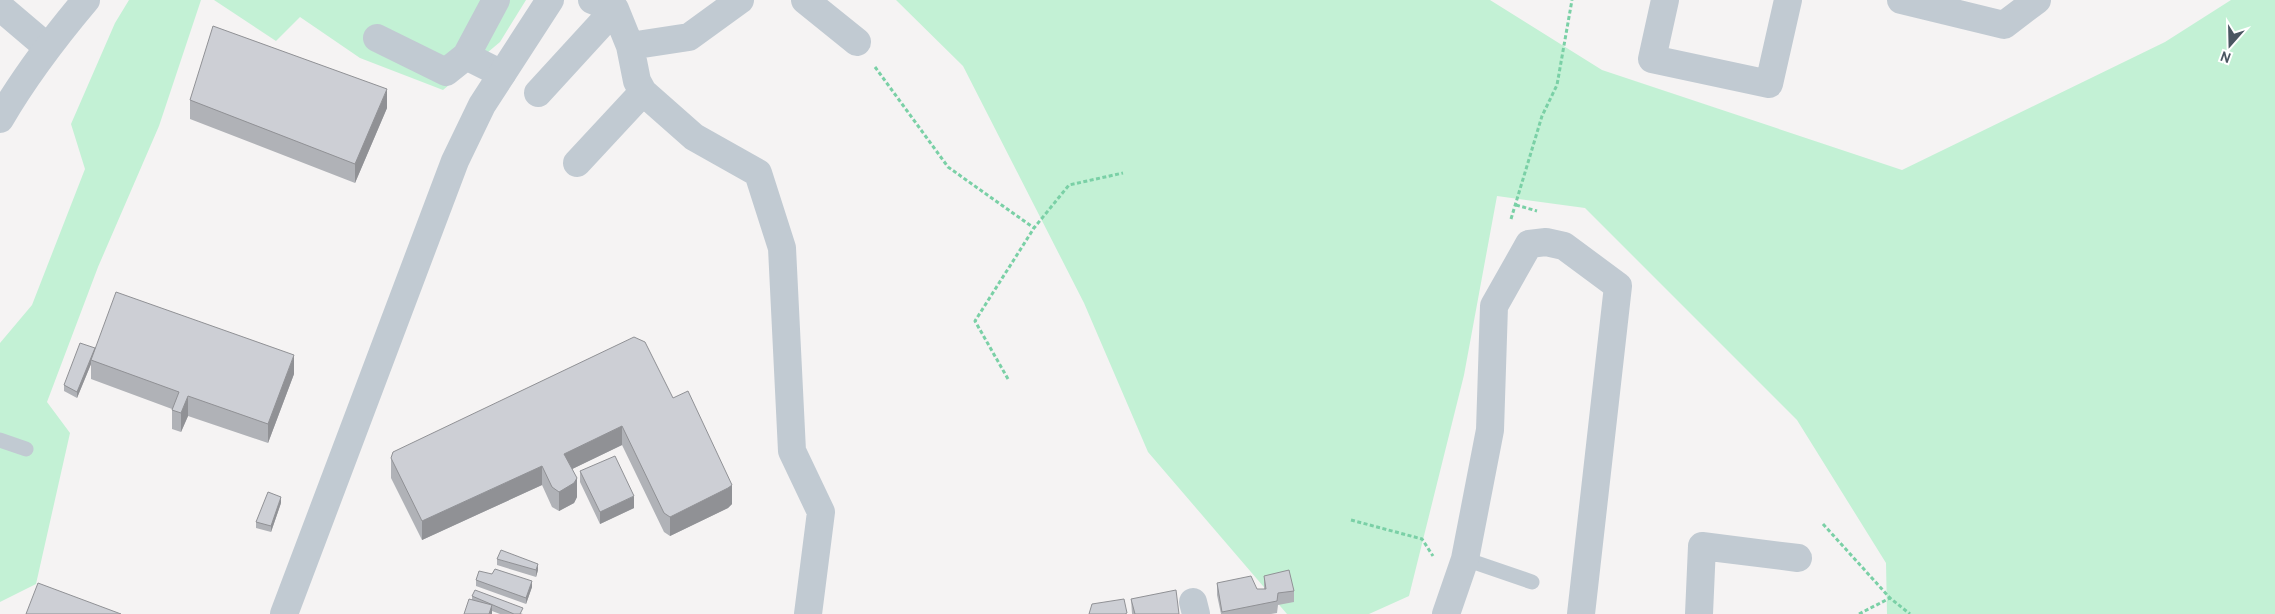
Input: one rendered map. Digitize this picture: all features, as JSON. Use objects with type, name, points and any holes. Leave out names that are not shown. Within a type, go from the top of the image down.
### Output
[{"type":"street","points":[[0,119],[23,80],[47,47],[86,0]]},
{"type":"street","points":[[377,38],[446,72],[466,56],[496,0]]},
{"type":"street","points":[[284,614],[455,161],[482,105],[550,0]]},
{"type":"street","points":[[630,46],[689,37],[740,0]]},
{"type":"street","points":[[806,0],[857,42]]},
{"type":"street","points":[[1665,0],[1652,59],[1769,84],[1788,0]]},
{"type":"street","points":[[1901,0],[2004,25],[2036,0]]},
{"type":"street","points":[[538,93],[603,5],[630,46],[638,80],[643,92],[694,137],[758,172],[782,248],[792,451],[820,512],[808,614]]},
{"type":"street","points":[[0,7],[47,47]]},
{"type":"street","points":[[466,56],[502,74]]},
{"type":"street","points":[[577,163],[643,92]]},
{"type":"street","points":[[1446,614],[1464,559],[1490,430],[1494,306],[1529,244],[1546,242],[1564,246],[1618,286],[1582,614]]},
{"type":"street","points":[[1699,614],[1702,546],[1798,558]]},
{"type":"lane","points":[[0,440],[26,449]]},
{"type":"lane","points":[[1464,559],[1532,582]]},
{"type":"path","points":[[1529,244],[1504,240],[1542,116],[1557,85],[1572,0]]},
{"type":"path","points":[[857,42],[948,167],[1034,228]]},
{"type":"path","points":[[1008,379],[975,321],[1034,228],[1069,185],[1123,173]]},
{"type":"path","points":[[1351,520],[1422,539],[1439,565],[1464,559]]},
{"type":"path","points":[[1823,524],[1890,598],[1910,614]]},
{"type":"path","points":[[1859,614],[1890,598]]},
{"type":"green space","points":[[129,0],[201,0],[159,126],[98,267],[47,402],[70,433],[36,584],[0,602],[0,343],[32,305],[85,169],[71,124],[115,23]]},
{"type":"green space","points":[[214,0],[526,0],[500,42],[443,90],[360,58],[300,17],[276,41]]},
{"type":"green space","points":[[896,0],[1490,0],[1602,70],[1902,170],[2165,42],[2231,0],[2275,0],[2275,614],[1887,614],[1886,563],[1797,420],[1585,208],[1497,196],[1464,375],[1409,596],[1369,614],[1287,614],[1148,452],[1084,303],[963,66]]},
{"type":"building","points":[[213,26],[387,89],[355,164],[190,100]]},
{"type":"building","points":[[116,292],[294,355],[268,424],[188,396],[181,413],[172,410],[179,392],[91,360]]},
{"type":"building","points":[[634,337],[645,342],[673,398],[688,391],[732,485],[670,517],[664,513],[622,426],[564,454],[577,478],[574,483],[559,492],[552,487],[542,466],[422,521],[391,458],[393,452]]},
{"type":"building","points":[[80,343],[95,348],[77,392],[64,385]]},
{"type":"building","points":[[615,456],[634,496],[600,512],[580,471]]},
{"type":"building","points":[[268,492],[281,497],[271,526],[256,522]]},
{"type":"building","points":[[501,550],[538,564],[536,570],[497,559]]},
{"type":"building","points":[[495,569],[532,581],[526,598],[476,580],[479,571],[492,574]]},
{"type":"building","points":[[1289,570],[1294,591],[1278,593],[1277,601],[1222,612],[1217,583],[1251,576],[1257,589],[1266,589],[1264,576]]},
{"type":"building","points":[[38,583],[121,614],[26,614]]},
{"type":"building","points":[[475,590],[523,608],[520,614],[514,614],[472,596]]},
{"type":"building","points":[[1176,590],[1179,614],[1135,614],[1131,599]]},
{"type":"building","points":[[469,599],[492,605],[489,614],[464,614]]},
{"type":"building","points":[[1124,599],[1127,613],[1125,614],[1089,614],[1092,604]]}]
